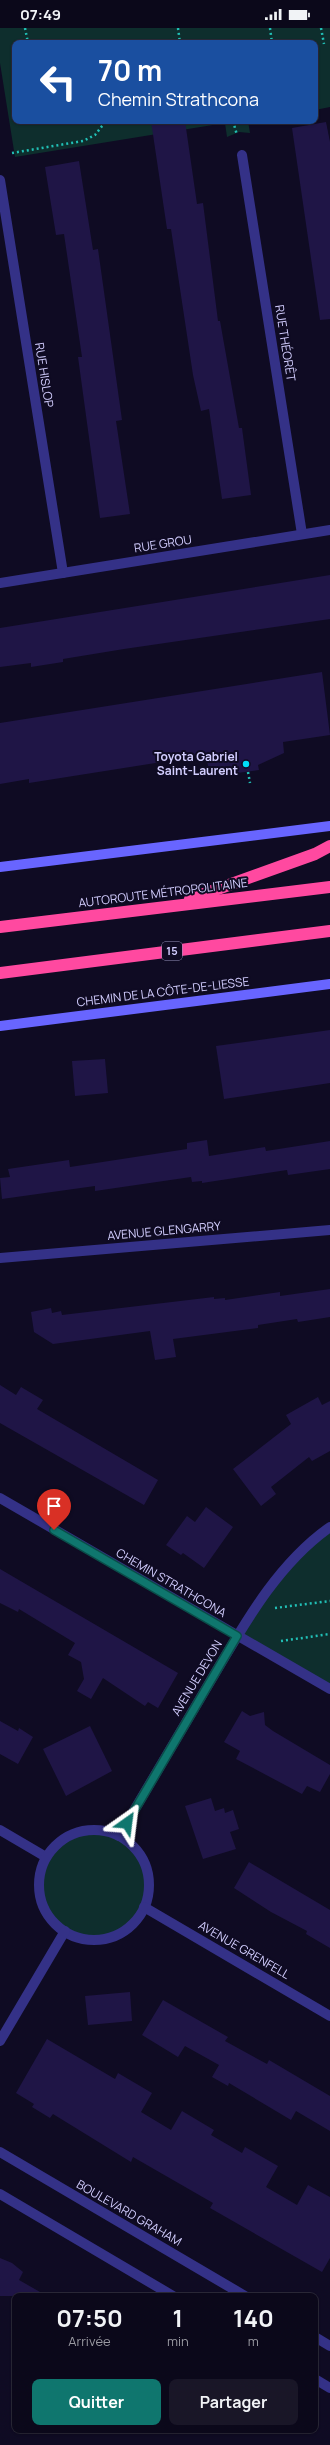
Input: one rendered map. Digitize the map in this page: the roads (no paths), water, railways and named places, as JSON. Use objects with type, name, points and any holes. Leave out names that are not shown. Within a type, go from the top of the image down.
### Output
[{"type":"highway","points":[[170,907],[315,854],[330,846]]},
{"type":"highway","name":"AUTOROUTE MÉTROPOLITAINE","points":[[0,927],[330,887]]},
{"type":"highway","name":"15","points":[[0,973],[330,931]]},
{"type":"main road","points":[[0,867],[330,826]]},
{"type":"main road","name":"CHEMIN DE LA CÔTE-DE-LIESSE","points":[[0,1026],[330,984]]},
{"type":"street","name":"RUE THÉORÊT","points":[[242,155],[302,534]]},
{"type":"street","name":"RUE HISLOP","points":[[0,180],[63,573]]},
{"type":"street","name":"RUE GROU","points":[[0,583],[330,530]]},
{"type":"street","name":"AVENUE GLENGARRY","points":[[0,1258],[330,1230]]},
{"type":"street","name":"CHEMIN STRATHCONA","points":[[0,1498],[330,1689]]},
{"type":"street","name":"AVENUE DEVON","points":[[119,1836],[237,1636],[283,1570],[315,1538],[330,1527]]},
{"type":"street","points":[[0,1830],[46,1857]]},
{"type":"street","points":[[83,1830],[108,1831],[119,1836],[138,1853],[146,1866],[149,1881],[144,1907],[130,1926],[108,1938],[87,1939],[65,1931],[48,1914],[42,1903],[39,1880],[46,1857],[57,1844],[71,1834],[83,1830]]},
{"type":"street","name":"AVENUE GRENFELL","points":[[144,1907],[330,2016]]},
{"type":"street","points":[[0,2041],[65,1931]]},
{"type":"street","name":"BOULEVARD GRAHAM","points":[[0,2152],[240,2293]]},
{"type":"street","points":[[0,2194],[168,2293]]},
{"type":"street","points":[[318,2339],[330,2346]]},
{"type":"street","points":[[318,2381],[330,2388]]},
{"type":"place","name":"Toyota Gabriel Saint-Laurent","points":[[246,764]]}]
